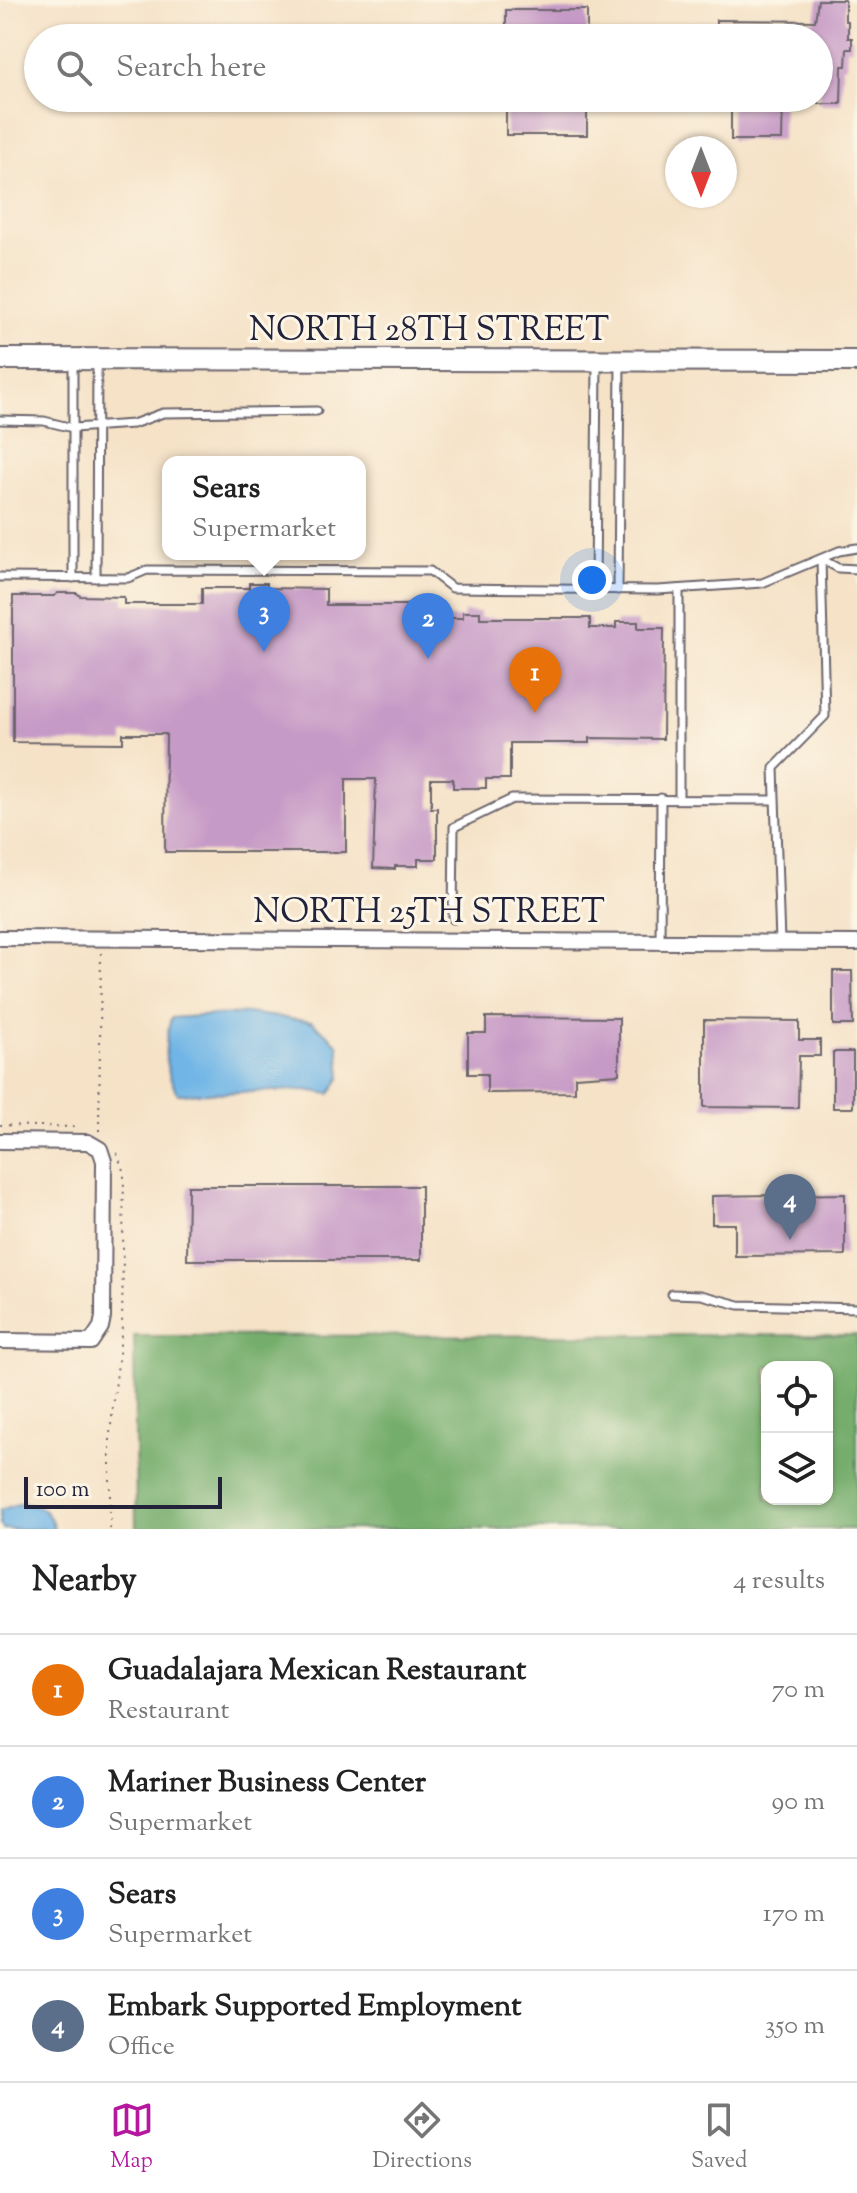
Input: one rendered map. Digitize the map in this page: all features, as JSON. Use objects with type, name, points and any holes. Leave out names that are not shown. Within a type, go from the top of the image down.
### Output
[{"type":"main road","name":"NORTH 28TH STREET","points":[[0,359],[857,361]]},
{"type":"street","name":"NORTH 25TH STREET","points":[[0,938],[857,943]]},
{"type":"street","points":[[0,1141],[75,1141],[97,1146],[104,1161],[101,1327],[91,1342],[0,1341]]},
{"type":"lane","points":[[73,359],[73,578]]},
{"type":"lane","points":[[96,578],[97,359]]},
{"type":"lane","points":[[595,589],[597,360]]},
{"type":"lane","points":[[618,590],[620,360]]},
{"type":"lane","points":[[0,420],[44,421],[73,428],[133,424],[163,413],[317,411]]},
{"type":"lane","points":[[0,577],[128,578],[147,570],[430,571],[452,588],[679,589],[762,583],[844,549],[857,548]]},
{"type":"lane","points":[[821,559],[838,568],[857,569]]},
{"type":"lane","points":[[780,942],[774,768],[825,716],[821,559]]},
{"type":"lane","points":[[679,589],[679,798]]},
{"type":"lane","points":[[660,941],[661,798]]},
{"type":"lane","points":[[453,919],[454,827],[512,799],[774,800]]},
{"type":"lane","points":[[672,1294],[701,1295],[739,1305],[857,1308]]},
{"type":"path","points":[[99,1131],[101,938]]},
{"type":"green space","points":[[857,1335],[857,1529],[136,1529],[134,1336]]},
{"type":"water","points":[[248,1013],[312,1022],[338,1044],[341,1077],[330,1094],[306,1090],[178,1094],[169,1076],[166,1058],[171,1018]]},
{"type":"water","points":[[21,1503],[43,1509],[54,1529],[3,1529],[0,1510]]},
{"type":"building","points":[[818,0],[845,0],[845,21],[848,21],[848,38],[852,38],[852,49],[847,49],[846,66],[842,66],[841,104],[833,104],[833,24],[716,24],[716,20],[815,21]]},
{"type":"building","points":[[506,10],[587,10],[587,24],[506,24]]},
{"type":"building","points":[[506,112],[587,112],[587,135],[506,135]]},
{"type":"building","points":[[731,112],[783,112],[782,140],[737,140],[737,136],[731,136]]},
{"type":"building","points":[[249,583],[267,583],[267,588],[326,589],[326,605],[418,605],[417,618],[463,618],[463,612],[480,612],[480,618],[590,618],[590,628],[616,628],[616,622],[638,622],[638,628],[664,628],[663,739],[590,738],[590,743],[510,743],[510,779],[486,779],[486,788],[453,788],[453,779],[431,779],[431,808],[437,808],[437,859],[418,859],[418,866],[395,866],[395,869],[373,868],[376,779],[346,779],[346,852],[165,852],[166,734],[123,734],[123,743],[13,742],[13,596],[77,593],[80,596],[124,597],[124,604],[202,604],[202,588],[249,588]]},
{"type":"building","points":[[833,971],[852,971],[853,1025],[833,1025]]},
{"type":"building","points":[[486,1017],[619,1018],[619,1074],[575,1077],[575,1092],[487,1093],[487,1074],[468,1074],[468,1033],[486,1033]]},
{"type":"building","points":[[704,1020],[799,1021],[799,1040],[820,1040],[820,1056],[799,1056],[798,1108],[704,1107]]},
{"type":"building","points":[[833,1052],[853,1052],[853,1108],[833,1108]]},
{"type":"building","points":[[188,1186],[421,1186],[421,1260],[187,1260]]},
{"type":"building","points":[[845,1194],[845,1255],[735,1256],[735,1224],[712,1224],[712,1196]]},
{"type":"place","name":"Sears","points":[[264,652]]},
{"type":"place","name":"Mariner Business Center","points":[[428,659]]},
{"type":"place","name":"Guadalajara Mexican Restaurant","points":[[535,713]]},
{"type":"place","name":"Embark Supported Employment","points":[[790,1240]]}]
